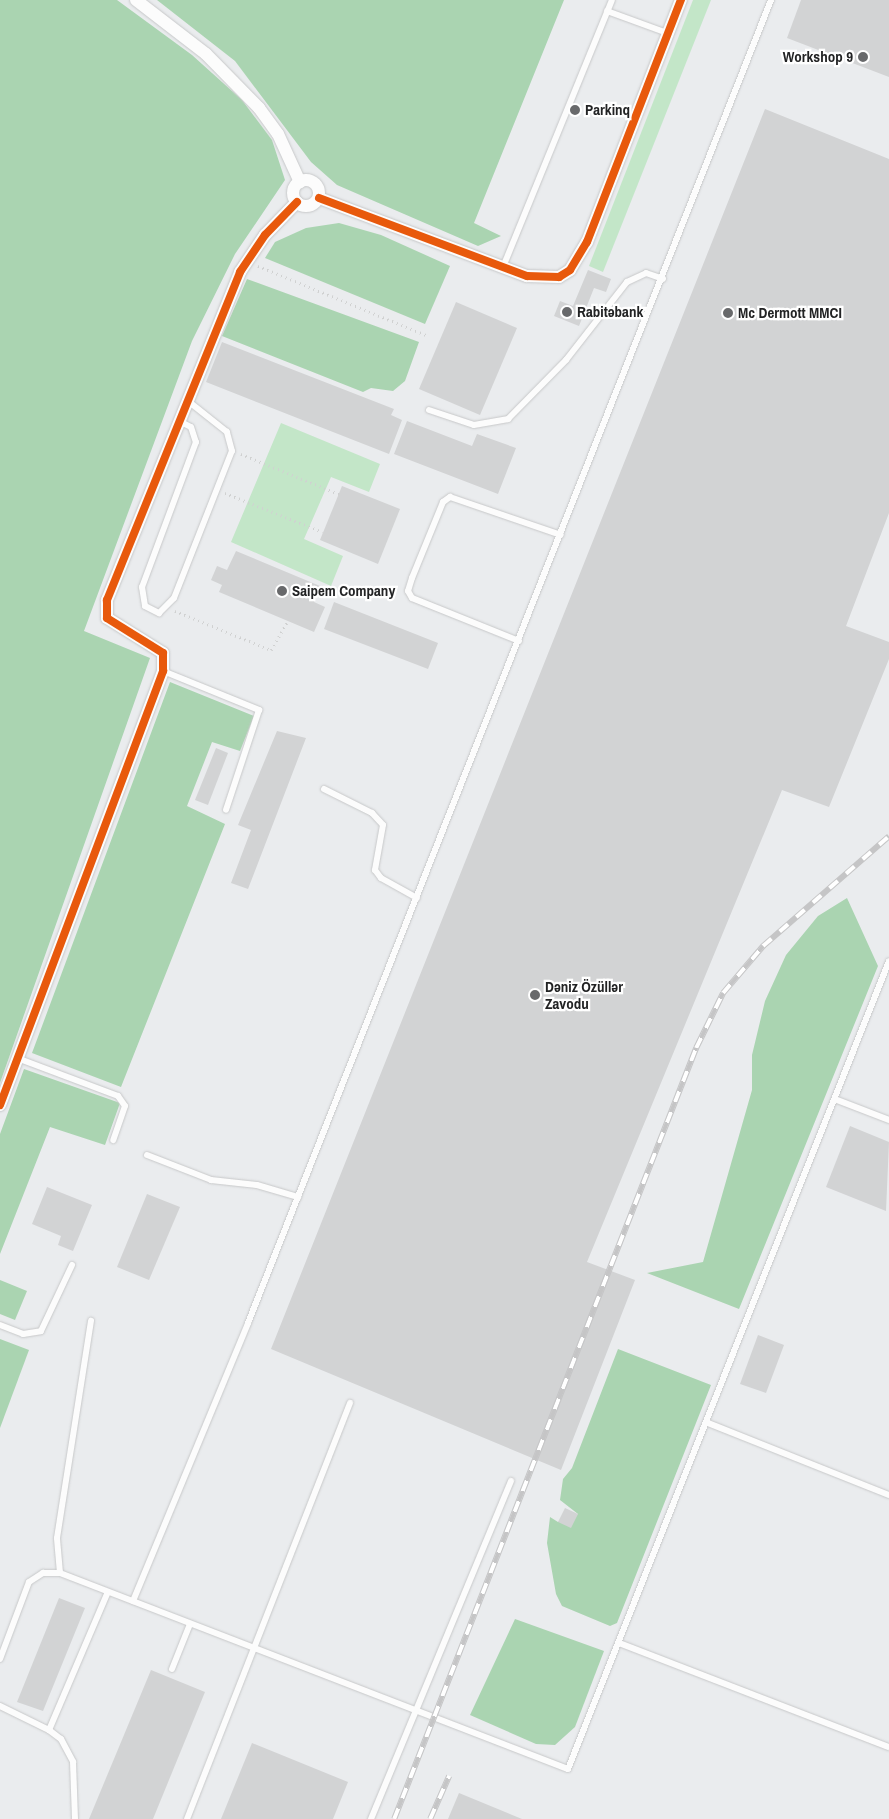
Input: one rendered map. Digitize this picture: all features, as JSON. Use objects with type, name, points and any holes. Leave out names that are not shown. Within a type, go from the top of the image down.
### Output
[{"type":"street","points":[[136,0],[206,54],[259,108],[278,134],[300,182]]},
{"type":"street","points":[[319,198],[544,280],[559,277],[580,258],[681,0]]},
{"type":"street","points":[[300,182],[315,183],[319,198]]},
{"type":"street","points":[[297,202],[293,191],[300,182]]},
{"type":"street","points":[[297,202],[311,206],[319,198]]},
{"type":"street","points":[[0,1105],[163,671],[163,653],[119,627],[105,610],[186,400],[246,261],[297,202]]},
{"type":"lane","points":[[503,266],[612,0]]},
{"type":"lane","points":[[133,1600],[298,1197],[663,279],[771,0]]},
{"type":"lane","points":[[607,11],[667,33]]},
{"type":"lane","points":[[429,410],[474,424],[508,420],[566,360],[627,282],[646,273],[663,279]]},
{"type":"lane","points":[[178,420],[191,427],[196,442],[142,598],[150,612],[169,608],[219,490],[232,451],[227,432],[186,400]]},
{"type":"lane","points":[[519,641],[412,598],[408,591],[412,578],[443,502],[450,497],[561,535]]},
{"type":"lane","points":[[163,671],[259,710],[226,810]]},
{"type":"lane","points":[[324,790],[372,813],[383,825],[375,870],[381,878],[417,898]]},
{"type":"lane","points":[[0,1659],[29,1582],[43,1573],[60,1573],[133,1600],[251,1649],[568,1769],[837,1100],[889,961]]},
{"type":"lane","points":[[17,1058],[118,1096],[125,1106],[113,1140]]},
{"type":"lane","points":[[837,1100],[889,1120]]},
{"type":"lane","points":[[147,1155],[211,1180],[257,1184],[298,1197]]},
{"type":"lane","points":[[0,1325],[22,1334],[41,1330],[72,1264]]},
{"type":"lane","points":[[60,1573],[57,1538],[91,1321]]},
{"type":"lane","points":[[186,1819],[251,1649],[350,1402]]},
{"type":"lane","points":[[708,1423],[889,1495]]},
{"type":"lane","points":[[371,1819],[511,1481]]},
{"type":"lane","points":[[49,1730],[108,1592]]},
{"type":"lane","points":[[172,1669],[190,1624]]},
{"type":"lane","points":[[620,1643],[889,1746]]},
{"type":"lane","points":[[0,1706],[49,1730],[61,1739],[73,1762],[75,1819]]},
{"type":"path","points":[[246,261],[426,335]]},
{"type":"path","points":[[232,451],[339,494]]},
{"type":"path","points":[[219,490],[323,532]]},
{"type":"path","points":[[169,608],[271,650],[288,621]]},
{"type":"green space","points":[[0,0],[117,0],[192,55],[242,100],[272,140],[285,180],[235,254],[192,341],[84,631],[150,658],[0,1083]]},
{"type":"green space","points":[[157,0],[564,0],[474,223],[501,236],[478,246],[337,185],[311,162],[235,61]]},
{"type":"green space","points":[[693,0],[711,0],[603,272],[589,266]]},
{"type":"green space","points":[[339,223],[381,235],[450,266],[425,324],[265,258],[275,242],[306,228]]},
{"type":"green space","points":[[247,279],[419,342],[405,381],[393,391],[371,388],[363,392],[222,336]]},
{"type":"green space","points":[[281,423],[380,464],[369,492],[331,477],[304,539],[343,556],[331,586],[231,542]]},
{"type":"green space","points":[[170,682],[254,716],[240,751],[212,742],[187,806],[225,824],[121,1087],[32,1053]]},
{"type":"green space","points":[[847,898],[878,966],[739,1309],[647,1273],[703,1262],[752,1090],[752,1055],[765,1001],[786,955],[818,916]]},
{"type":"green space","points":[[24,1069],[120,1103],[105,1145],[50,1127],[0,1254],[0,1134]]},
{"type":"green space","points":[[0,1280],[27,1291],[15,1320],[0,1314]]},
{"type":"green space","points":[[0,1339],[29,1350],[0,1428]]},
{"type":"green space","points":[[618,1349],[711,1385],[617,1623],[610,1626],[562,1606],[556,1594],[547,1543],[550,1517],[558,1522],[578,1514],[560,1500],[563,1479],[572,1468]]},
{"type":"green space","points":[[515,1619],[604,1651],[575,1727],[555,1745],[536,1744],[470,1715]]},
{"type":"building","name":"Workshop 9","points":[[801,0],[889,0],[889,77],[787,38]]},
{"type":"building","points":[[765,109],[889,159],[889,513],[846,626],[889,642],[889,659],[829,807],[782,790],[587,1262],[635,1280],[561,1470],[271,1349]]},
{"type":"building","points":[[588,270],[611,279],[606,292],[594,288],[579,326],[554,316],[560,301],[573,306]]},
{"type":"building","points":[[456,302],[517,328],[480,415],[419,389]]},
{"type":"building","points":[[222,342],[394,409],[391,415],[402,420],[389,454],[206,382]]},
{"type":"building","points":[[407,421],[472,446],[477,434],[516,448],[498,494],[394,454]]},
{"type":"building","points":[[342,486],[400,509],[378,564],[320,540]]},
{"type":"building","points":[[236,551],[320,586],[314,602],[325,607],[314,632],[219,592],[222,585],[211,580],[217,566],[227,570]]},
{"type":"building","points":[[334,602],[438,643],[428,669],[324,629]]},
{"type":"building","points":[[277,731],[306,738],[248,889],[231,883],[251,830],[238,825]]},
{"type":"building","points":[[216,748],[228,753],[208,805],[195,800]]},
{"type":"building","points":[[850,1126],[889,1142],[886,1211],[826,1187]]},
{"type":"building","points":[[47,1187],[92,1205],[73,1251],[58,1245],[61,1236],[32,1224]]},
{"type":"building","points":[[147,1194],[180,1207],[149,1280],[117,1267]]},
{"type":"building","points":[[758,1335],[784,1345],[766,1393],[740,1384]]},
{"type":"building","points":[[565,1508],[578,1514],[571,1528],[558,1522]]},
{"type":"building","points":[[59,1598],[85,1608],[43,1711],[17,1702]]},
{"type":"building","points":[[151,1670],[205,1692],[153,1819],[89,1819]]},
{"type":"building","points":[[252,1743],[348,1782],[333,1819],[221,1819]]},
{"type":"building","points":[[459,1793],[522,1819],[448,1819]]},
{"type":"railway","points":[[394,1819],[696,1048],[723,993],[763,946],[889,836]]},
{"type":"railway","points":[[430,1819],[449,1776]]},
{"type":"cycle path","points":[[319,198],[527,276],[559,277],[570,270],[587,242],[681,0]]},
{"type":"cycle path","points":[[0,1105],[163,671],[163,653],[107,618],[107,600],[240,272],[265,235],[297,202]]},
{"type":"place","name":"Workshop 9","points":[[863,57]]},
{"type":"place","name":"Parkinq","points":[[575,110]]},
{"type":"place","name":"Rabitəbank","points":[[567,312]]},
{"type":"place","name":"Mc Dermott MMCI","points":[[728,313]]},
{"type":"place","name":"Saipem Company","points":[[282,591]]},
{"type":"place","name":"Dəniz Özüllər Zavodu","points":[[535,995]]}]
